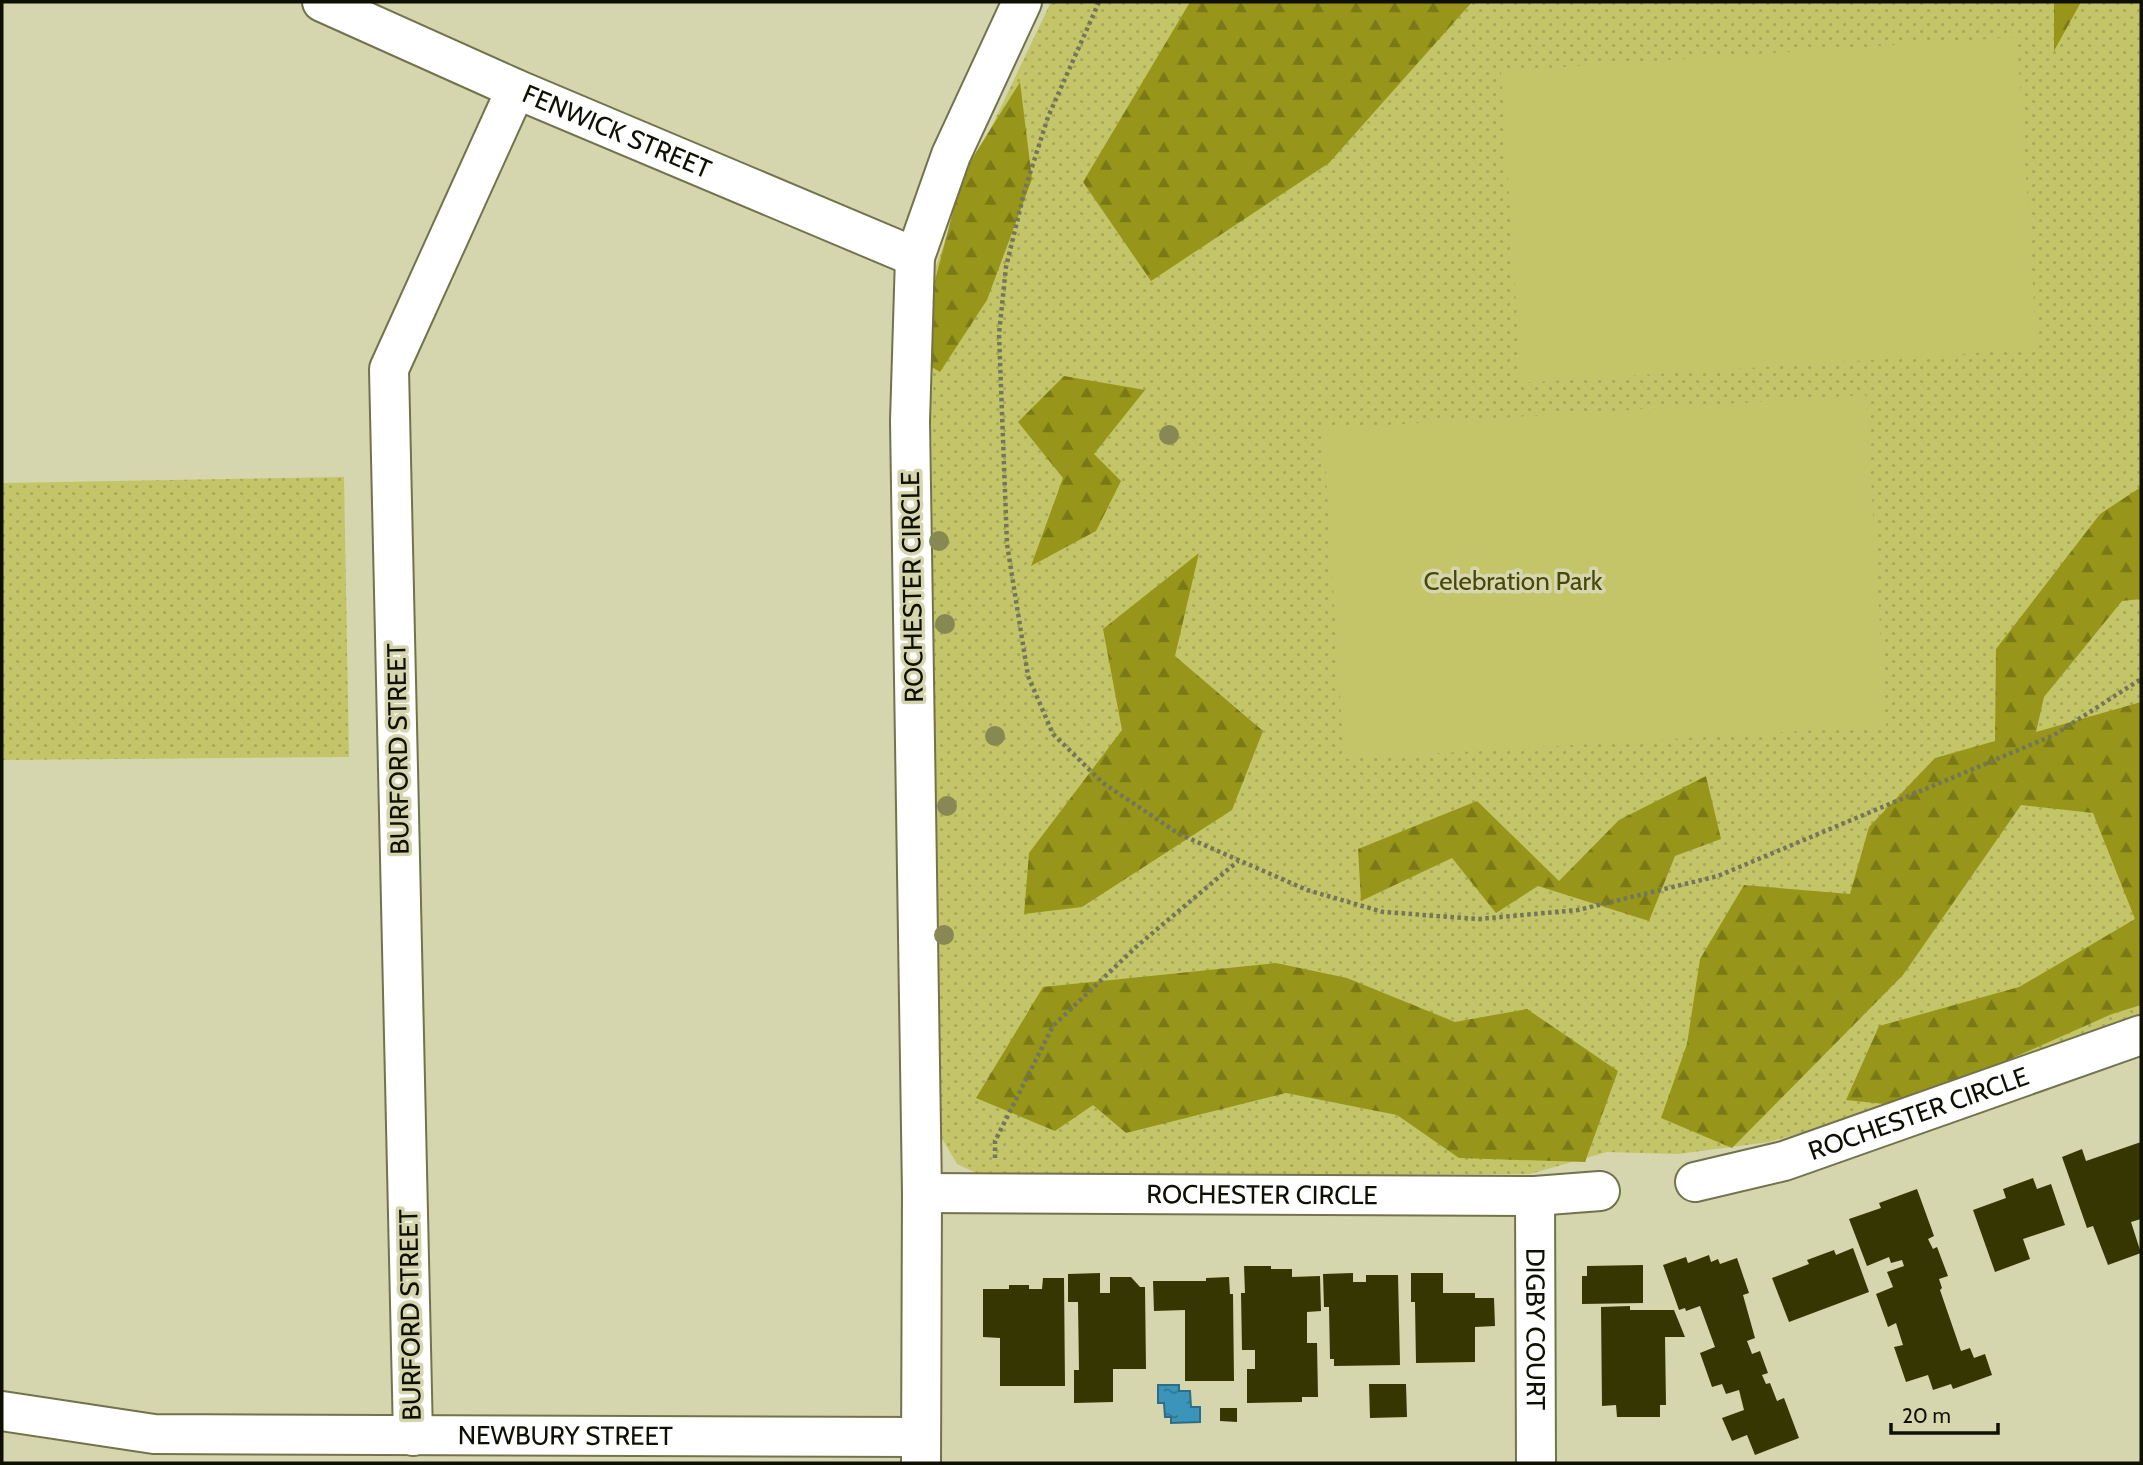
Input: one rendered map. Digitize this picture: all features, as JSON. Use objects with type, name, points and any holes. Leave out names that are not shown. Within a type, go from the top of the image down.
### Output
[{"type":"street","name":"FENWICK STREET","points":[[322,2],[516,89],[915,257]]},
{"type":"street","name":"ROCHESTER CIRCLE","points":[[920,1450],[922,1193],[909,421],[915,257],[951,155],[1021,2]]},
{"type":"street","name":"BURFORD STREET","points":[[412,1436],[389,369],[516,89]]},
{"type":"street","name":"ROCHESTER CIRCLE","points":[[1695,1182],[1784,1161],[2141,1035]]},
{"type":"street","name":"ROCHESTER CIRCLE","points":[[922,1193],[1535,1196],[1600,1191]]},
{"type":"street","name":"DIGBY COURT","points":[[1535,1196],[1536,1463]]},
{"type":"street","name":"NEWBURY STREET","points":[[2,1411],[154,1434],[412,1436],[920,1450]]},
{"type":"path","points":[[1099,2],[1048,117],[1025,189],[1004,281],[999,334],[1007,544],[1028,676],[1053,734],[1103,783],[1179,834],[1307,890],[1383,912],[1479,919],[1578,910],[1718,876],[2054,735],[2141,679]]},
{"type":"path","points":[[995,1194],[996,1140],[1053,1026],[1136,947],[1238,862]]},
{"type":"green space","name":"Celebration Park","points":[[1051,2],[2141,2],[2141,1017],[1839,1122],[1769,1142],[1678,1154],[1607,1152],[1530,1174],[985,1177],[957,1164],[940,1135],[930,341],[936,266],[967,178]]},
{"type":"green space","points":[[1190,2],[1472,2],[1329,163],[1151,281],[1083,182]]},
{"type":"green space","points":[[2054,2],[2081,2],[2054,51]]},
{"type":"green space","points":[[2017,37],[2037,349],[1521,383],[1501,71]]},
{"type":"green space","points":[[1020,82],[1032,179],[987,300],[940,372],[915,357],[963,173]]},
{"type":"green space","points":[[1064,376],[1145,390],[1094,454],[1121,481],[1096,531],[1031,566],[1063,478],[1018,422]]},
{"type":"green space","points":[[1866,395],[1886,726],[1344,759],[1323,429]]},
{"type":"green space","points":[[344,477],[349,757],[2,760],[2,483]]},
{"type":"green space","points":[[2141,487],[2141,599],[2122,601],[2044,697],[2036,732],[2141,702],[2141,1005],[2112,1014],[1904,1106],[1846,1100],[1879,1026],[2019,987],[2135,919],[2093,813],[2021,805],[1903,975],[1732,1148],[1661,1118],[1687,1044],[1700,959],[1744,885],[1850,894],[1869,827],[1935,758],[1995,741],[1996,649],[2100,514]]},
{"type":"green space","points":[[1199,553],[1175,656],[1263,731],[1232,810],[1082,907],[1024,914],[1029,853],[1122,730],[1103,629]]},
{"type":"green space","points":[[1706,776],[1721,839],[1675,856],[1649,921],[1538,886],[1496,913],[1452,858],[1361,901],[1358,849],[1477,801],[1559,881],[1619,820]]},
{"type":"green space","points":[[1276,963],[1347,978],[1455,1022],[1527,1009],[1618,1071],[1585,1162],[1459,1158],[1397,1115],[1286,1093],[1126,1133],[1093,1105],[1055,1131],[976,1098],[1043,987]]},
{"type":"water","points":[[1158,1385],[1179,1385],[1179,1391],[1190,1391],[1191,1407],[1200,1407],[1200,1422],[1171,1423],[1171,1417],[1165,1417],[1164,1403],[1158,1403]]},
{"type":"building","points":[[2141,1142],[2141,1219],[2131,1222],[2141,1253],[2108,1265],[2093,1226],[2087,1228],[2062,1157],[2082,1149],[2086,1161]]},
{"type":"building","points":[[2033,1178],[2037,1189],[2051,1184],[2065,1225],[2023,1239],[2030,1259],[1995,1272],[1973,1210],[2006,1198],[2003,1189]]},
{"type":"building","points":[[1917,1189],[1934,1236],[1928,1239],[1933,1249],[1937,1247],[1948,1276],[1939,1279],[1942,1288],[1940,1290],[1961,1351],[1970,1348],[1974,1358],[1985,1354],[1992,1375],[1953,1389],[1951,1384],[1933,1390],[1928,1375],[1906,1382],[1894,1347],[1903,1345],[1896,1323],[1888,1327],[1876,1294],[1893,1287],[1887,1272],[1904,1266],[1902,1260],[1891,1263],[1889,1257],[1867,1266],[1849,1219],[1881,1208],[1879,1203]]},
{"type":"building","points":[[1853,1248],[1869,1292],[1789,1322],[1772,1278],[1809,1264],[1807,1260],[1834,1250],[1836,1255]]},
{"type":"building","points":[[1709,1255],[1711,1262],[1718,1259],[1720,1264],[1737,1258],[1749,1293],[1743,1295],[1755,1338],[1747,1341],[1752,1354],[1760,1351],[1768,1373],[1762,1375],[1766,1384],[1770,1383],[1777,1401],[1784,1398],[1799,1438],[1755,1455],[1747,1435],[1732,1441],[1722,1418],[1744,1410],[1739,1390],[1726,1394],[1722,1384],[1712,1387],[1700,1353],[1715,1347],[1700,1306],[1686,1311],[1685,1308],[1679,1310],[1663,1265],[1686,1257],[1688,1263]]},
{"type":"building","points":[[1643,1265],[1643,1303],[1582,1304],[1582,1276],[1587,1276],[1587,1266]]},
{"type":"building","points":[[1244,1266],[1292,1269],[1292,1277],[1320,1276],[1321,1311],[1307,1312],[1307,1343],[1317,1343],[1318,1397],[1302,1397],[1302,1402],[1247,1403],[1247,1369],[1255,1369],[1255,1350],[1242,1350],[1241,1293],[1245,1293]]},
{"type":"building","points":[[1100,1273],[1100,1293],[1110,1293],[1110,1277],[1131,1277],[1140,1287],[1145,1287],[1146,1369],[1113,1369],[1113,1402],[1074,1403],[1074,1370],[1079,1370],[1078,1302],[1068,1302],[1068,1274]]},
{"type":"building","points":[[1353,1273],[1353,1282],[1366,1282],[1366,1275],[1398,1275],[1400,1365],[1334,1366],[1334,1359],[1330,1359],[1329,1307],[1324,1307],[1323,1274]]},
{"type":"building","points":[[1411,1273],[1443,1273],[1443,1293],[1475,1293],[1475,1298],[1494,1298],[1495,1326],[1475,1327],[1475,1362],[1416,1363],[1415,1302],[1411,1302]]},
{"type":"building","points":[[1229,1277],[1230,1294],[1233,1294],[1234,1381],[1185,1381],[1185,1310],[1154,1311],[1153,1281],[1206,1281],[1206,1278]]},
{"type":"building","points":[[1043,1278],[1064,1278],[1065,1386],[1000,1386],[1000,1338],[983,1337],[983,1289],[1009,1289],[1009,1285],[1029,1285],[1029,1289],[1042,1289]]},
{"type":"building","points":[[1630,1306],[1630,1310],[1674,1310],[1685,1337],[1665,1337],[1666,1405],[1660,1405],[1660,1417],[1617,1417],[1616,1405],[1602,1406],[1601,1307]]},
{"type":"building","points":[[1369,1384],[1406,1384],[1407,1417],[1370,1418]]},
{"type":"building","points":[[1220,1408],[1237,1408],[1237,1422],[1220,1421]]}]
